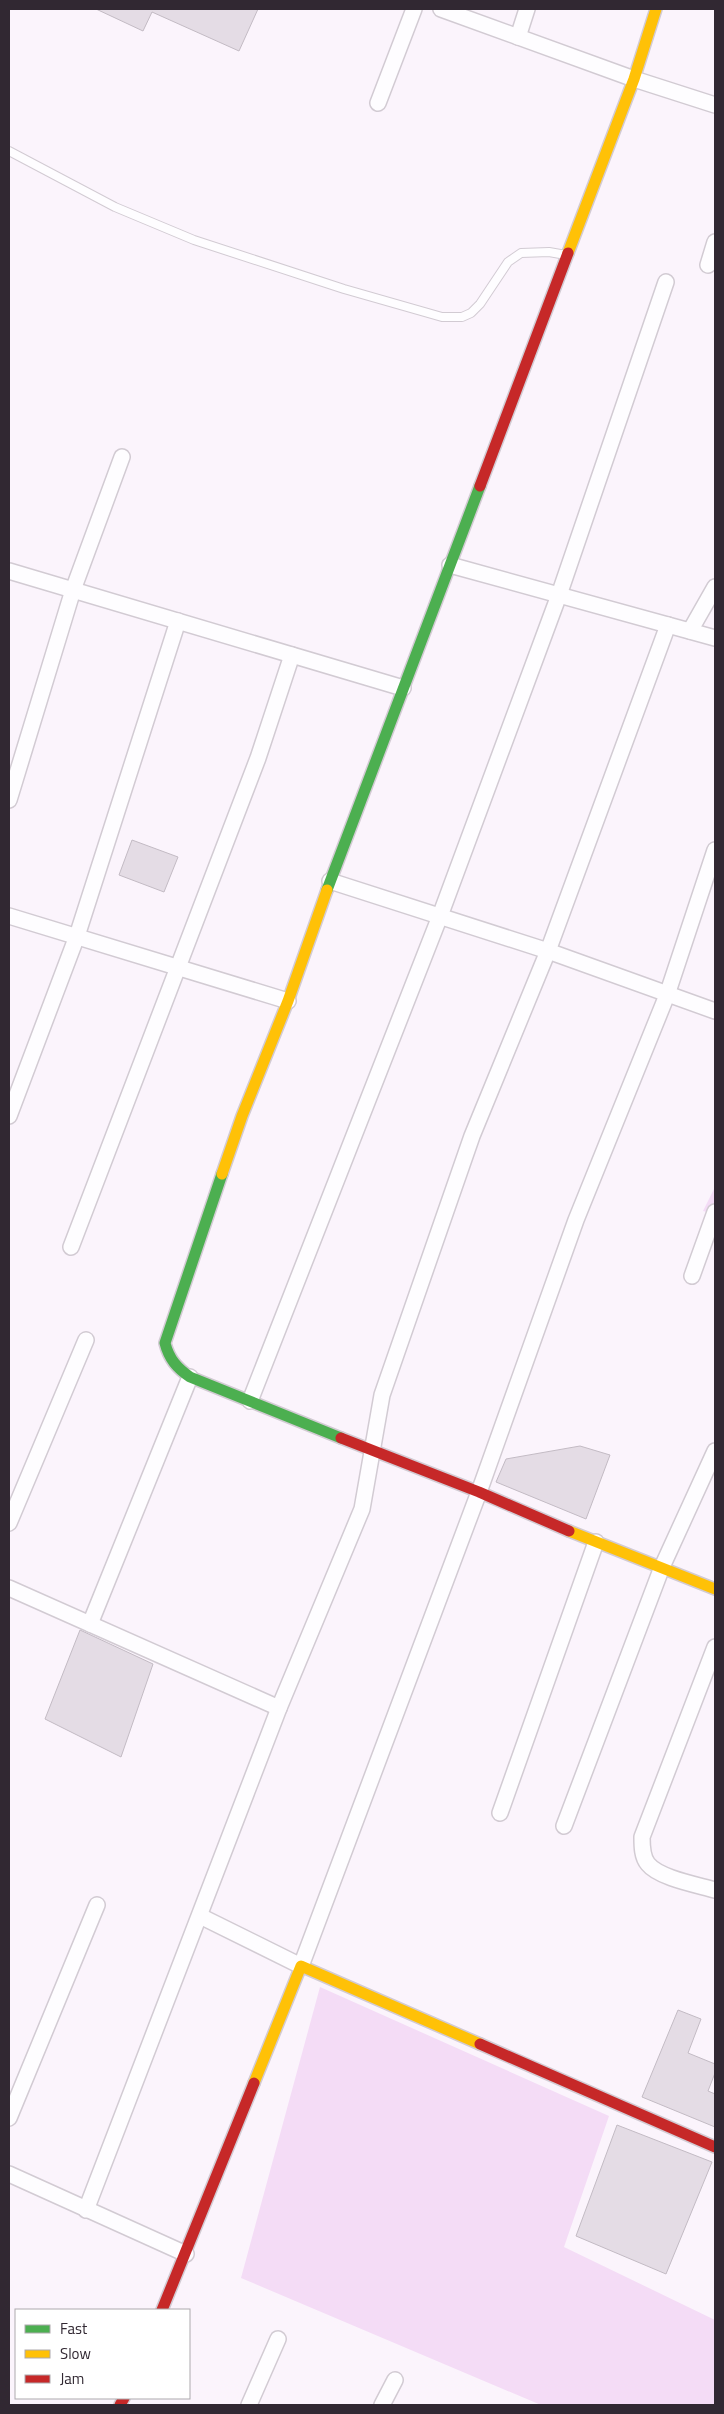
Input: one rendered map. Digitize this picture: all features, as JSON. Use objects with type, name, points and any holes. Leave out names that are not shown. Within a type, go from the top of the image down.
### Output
[{"type":"street","points":[[378,104],[414,9]]},
{"type":"street","points":[[441,9],[518,38],[715,105]]},
{"type":"street","points":[[518,38],[527,9]]},
{"type":"street","points":[[656,9],[634,78],[330,881],[288,1001],[242,1116],[165,1343],[167,1353],[177,1368],[190,1376],[715,1589]]},
{"type":"street","points":[[708,265],[715,242]]},
{"type":"street","points":[[250,1401],[440,916],[559,595],[666,282]]},
{"type":"street","points":[[9,800],[73,590],[122,457]]},
{"type":"street","points":[[450,565],[715,638]]},
{"type":"street","points":[[9,571],[403,688]]},
{"type":"street","points":[[690,631],[715,587]]},
{"type":"street","points":[[9,1116],[77,936],[178,621]]},
{"type":"street","points":[[86,2210],[279,1708],[362,1509],[382,1395],[469,1146],[548,951],[668,625]]},
{"type":"street","points":[[71,1247],[258,758],[292,655]]},
{"type":"street","points":[[162,2309],[301,1966],[479,1492],[576,1220],[667,995],[715,850]]},
{"type":"street","points":[[330,881],[548,951],[715,1011]]},
{"type":"street","points":[[9,916],[288,1001]]},
{"type":"street","points":[[692,1276],[715,1212]]},
{"type":"street","points":[[9,1523],[86,1340]]},
{"type":"street","points":[[90,1624],[190,1376]]},
{"type":"street","points":[[564,1826],[662,1567],[715,1451]]},
{"type":"street","points":[[500,1814],[596,1542]]},
{"type":"street","points":[[9,1588],[279,1708]]},
{"type":"street","points":[[715,1647],[642,1837],[642,1847],[647,1864],[657,1872],[715,1890]]},
{"type":"street","points":[[9,2118],[97,1905]]},
{"type":"street","points":[[200,1916],[301,1966],[715,2147]]},
{"type":"street","points":[[9,2174],[186,2254]]},
{"type":"street","points":[[249,2405],[278,2339]]},
{"type":"street","points":[[382,2405],[395,2380]]},
{"type":"lane","points":[[9,151],[115,207],[194,240],[344,289],[442,317],[462,317],[471,313],[480,304],[508,262],[521,253],[540,252],[567,255]]},
{"type":"shaded area","points":[[715,1187],[715,1214],[703,1211]]},
{"type":"shaded area","points":[[320,1987],[609,2116],[564,2247],[715,2320],[715,2405],[541,2405],[241,2278]]},
{"type":"building","points":[[96,9],[258,9],[239,51],[152,12],[143,31]]},
{"type":"building","points":[[132,840],[178,857],[164,892],[119,875]]},
{"type":"building","points":[[580,1446],[610,1455],[586,1519],[496,1482],[506,1459]]},
{"type":"building","points":[[80,1630],[153,1664],[121,1757],[45,1719]]},
{"type":"building","points":[[678,2010],[701,2019],[688,2053],[715,2064],[715,2073],[708,2091],[715,2094],[715,2127],[642,2097]]},
{"type":"building","points":[[617,2125],[712,2162],[666,2274],[576,2236]]},
{"type":"traffic: fast","points":[[327,890],[480,486]]},
{"type":"traffic: fast","points":[[222,1174],[165,1343],[169,1354],[177,1367],[190,1377],[341,1438]]},
{"type":"traffic: slow","points":[[568,253],[634,79],[656,9]]},
{"type":"traffic: slow","points":[[222,1174],[242,1116],[288,1001],[327,890]]},
{"type":"traffic: slow","points":[[569,1531],[715,1589]]},
{"type":"traffic: slow","points":[[254,2083],[301,1966],[480,2044]]},
{"type":"traffic: jam","points":[[480,486],[568,253]]},
{"type":"traffic: jam","points":[[341,1438],[479,1492],[569,1531]]},
{"type":"traffic: jam","points":[[480,2044],[715,2147]]},
{"type":"traffic: jam","points":[[162,2309],[254,2083]]},
{"type":"traffic: jam","points":[[120,2405],[123,2399]]}]
